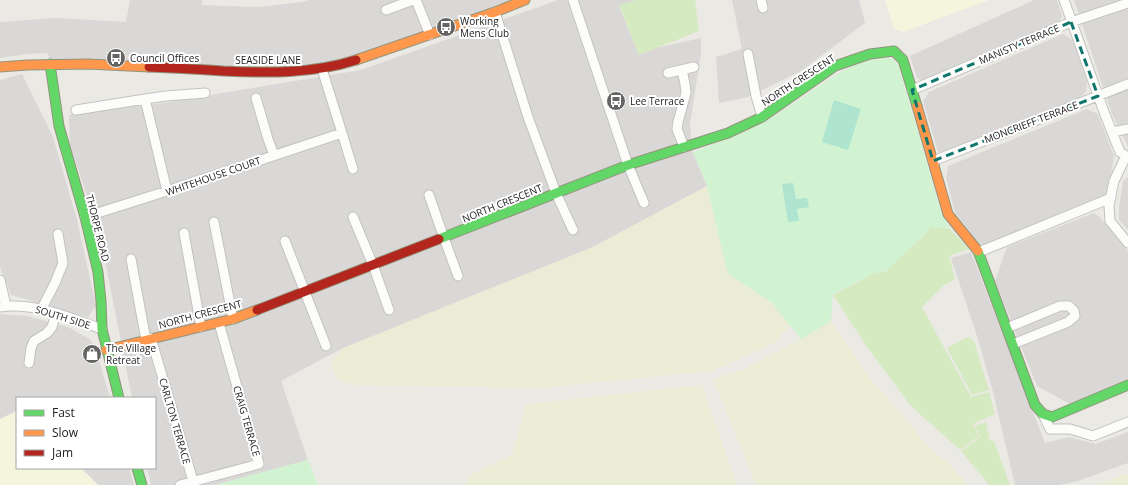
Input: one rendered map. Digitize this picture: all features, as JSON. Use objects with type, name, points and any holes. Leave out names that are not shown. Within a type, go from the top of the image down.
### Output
[{"type":"street","points":[[386,10],[414,0],[430,35]]},
{"type":"street","points":[[573,0],[628,165],[644,203]]},
{"type":"street","points":[[1064,0],[1098,96],[1120,152],[1127,157],[1114,181],[1110,205],[1110,222],[1128,243]]},
{"type":"street","name":"SEASIDE LANE","points":[[0,67],[10,65],[88,64],[249,72],[289,72],[322,69],[344,64],[430,35],[495,12],[520,1]]},
{"type":"street","name":"MANISTY TERRACE","points":[[912,90],[1071,22],[1128,3]]},
{"type":"street","points":[[495,12],[528,117],[556,193],[573,230]]},
{"type":"street","name":"NORTH CRESCENT","points":[[106,350],[233,319],[628,165],[728,133],[762,117],[835,66],[870,54],[894,51],[902,60],[912,90]]},
{"type":"street","points":[[748,54],[756,96],[762,117]]},
{"type":"street","name":"THORPE ROAD","points":[[50,64],[59,126],[85,217],[98,272],[102,301],[102,329],[119,397]]},
{"type":"street","points":[[668,73],[694,67]]},
{"type":"street","points":[[322,69],[353,169]]},
{"type":"street","points":[[682,70],[686,93],[677,129],[684,147]]},
{"type":"street","name":"MONCRIEFF TERRACE","points":[[933,161],[1128,84]]},
{"type":"street","points":[[912,90],[948,214],[979,252],[1035,405],[1043,414],[1050,430],[1070,429],[1093,436],[1128,422]]},
{"type":"street","points":[[76,110],[166,96],[205,93]]},
{"type":"street","points":[[256,98],[274,155]]},
{"type":"street","points":[[145,99],[167,191]]},
{"type":"street","points":[[1112,132],[1128,129]]},
{"type":"street","name":"WHITEHOUSE COURT","points":[[85,217],[342,133]]},
{"type":"street","points":[[430,195],[458,276]]},
{"type":"street","points":[[979,252],[1111,198]]},
{"type":"street","points":[[353,217],[373,265],[389,310]]},
{"type":"street","points":[[214,222],[233,319]]},
{"type":"street","points":[[184,233],[201,327]]},
{"type":"street","points":[[41,310],[55,283],[63,263],[58,234]]},
{"type":"street","points":[[285,241],[326,346]]},
{"type":"street","name":"CARLTON TERRACE","points":[[131,259],[148,339],[192,481]]},
{"type":"street","points":[[0,280],[3,306]]},
{"type":"street","name":"SOUTH SIDE","points":[[3,306],[23,306],[41,310],[102,329]]},
{"type":"street","points":[[1007,328],[1060,306],[1068,306],[1074,311],[1075,316],[1068,322],[1013,344]]},
{"type":"street","points":[[29,363],[31,348],[34,341],[48,333],[52,327],[56,314]]},
{"type":"street","name":"CRAIG TERRACE","points":[[180,485],[259,464],[219,322]]},
{"type":"street","points":[[1043,414],[1052,417],[1128,385]]},
{"type":"street","points":[[137,469],[142,485]]},
{"type":"highlighted area","points":[[1071,22],[1098,96],[933,161],[912,90]]},
{"type":"shaded area","points":[[130,0],[202,0],[202,5],[258,7],[303,2],[308,0],[525,0],[322,69],[50,64],[48,53],[0,58],[0,22],[56,18],[126,22]]},
{"type":"shaded area","points":[[558,0],[637,0],[619,6],[639,55],[656,48],[701,38],[701,53],[690,124],[692,150],[707,186],[593,247],[341,349],[281,381],[308,460],[215,485],[151,485],[147,469],[156,469],[156,397],[132,397],[101,240],[70,144],[69,115],[107,108],[157,104],[361,70]]},
{"type":"shaded area","points":[[732,0],[859,0],[865,23],[801,71],[748,97],[719,103],[716,57],[742,49]]},
{"type":"shaded area","points":[[885,0],[989,0],[903,32],[897,30],[893,26]]},
{"type":"shaded area","points":[[1034,0],[1057,0],[1062,16],[1059,22],[922,81],[917,78],[910,56]]},
{"type":"shaded area","points":[[1074,0],[1128,0],[1128,147],[1112,114]]},
{"type":"shaded area","points":[[1063,34],[1073,40],[1087,82],[1086,92],[1076,100],[945,153],[938,152],[923,101],[929,92]]},
{"type":"shaded area","points":[[22,74],[53,137],[77,220],[96,306],[88,317],[11,295],[0,267],[0,80]]},
{"type":"shaded area","points":[[1087,109],[1098,114],[1114,156],[1108,195],[989,244],[980,245],[955,212],[946,178],[948,166]]},
{"type":"shaded area","points":[[1128,177],[1128,230],[1119,220],[1119,208],[1123,181]]},
{"type":"shaded area","points":[[707,186],[728,274],[771,302],[790,325],[775,343],[712,371],[540,388],[357,385],[338,381],[331,364],[341,349],[593,247]]},
{"type":"shaded area","points":[[1094,213],[1100,217],[1128,252],[1128,382],[1072,405],[1037,386],[995,281],[1007,247]]},
{"type":"shaded area","points":[[971,252],[1045,443],[1069,437],[1096,444],[1128,432],[1128,463],[1078,481],[1060,485],[1015,485],[993,392],[977,336],[951,258]]},
{"type":"shaded area","points":[[0,314],[27,316],[68,327],[91,340],[96,350],[110,397],[16,397],[16,411],[0,419]]},
{"type":"shaded area","points":[[831,321],[876,386],[904,416],[928,447],[947,462],[969,485],[756,485],[713,379],[744,369],[790,345]]},
{"type":"shaded area","points":[[702,385],[737,485],[466,485],[470,475],[512,455],[526,404]]},
{"type":"shaded area","points":[[16,411],[16,469],[82,469],[98,485],[0,485],[0,419]]},
{"type":"shaded area","points":[[82,469],[129,469],[134,485],[98,485]]},
{"type":"shaded area","points":[[1128,473],[1128,485],[1097,485]]},
{"type":"green space","points":[[637,0],[695,0],[699,31],[639,55],[619,5]]},
{"type":"green space","points":[[888,57],[898,64],[941,212],[950,229],[931,227],[886,271],[875,273],[833,294],[831,321],[801,339],[771,302],[728,274],[707,186],[693,152],[729,138],[777,115],[832,77],[859,63]]},
{"type":"green space","points":[[834,100],[861,109],[848,150],[822,142]]},
{"type":"green space","points":[[793,183],[796,199],[807,198],[809,207],[797,209],[799,221],[788,222],[782,184]]},
{"type":"green space","points":[[931,227],[950,229],[969,249],[949,256],[955,279],[943,286],[922,307],[971,397],[989,392],[995,414],[973,424],[979,436],[960,450],[910,405],[867,347],[833,295],[875,273],[886,271]]},
{"type":"green space","points":[[968,337],[974,341],[989,390],[972,395],[947,348]]},
{"type":"green space","points":[[986,422],[990,441],[994,441],[1010,485],[989,485],[961,451],[980,437],[975,426]]},
{"type":"green space","points":[[308,460],[318,485],[215,485]]},
{"type":"traffic: fast","points":[[439,239],[628,165],[728,133],[762,117],[835,66],[870,54],[894,51],[903,60],[917,106]]},
{"type":"traffic: fast","points":[[50,64],[59,126],[85,217],[98,272],[102,329],[119,397]]},
{"type":"traffic: fast","points":[[978,251],[1035,405],[1043,414],[1052,417],[1128,385]]},
{"type":"traffic: fast","points":[[137,469],[142,485]]},
{"type":"traffic: slow","points":[[356,60],[495,12],[525,0]]},
{"type":"traffic: slow","points":[[0,67],[88,64],[149,67]]},
{"type":"traffic: slow","points":[[917,106],[948,214],[978,251]]},
{"type":"traffic: slow","points":[[106,350],[233,319],[257,310]]},
{"type":"traffic: jam","points":[[149,67],[223,71],[290,72],[323,68],[356,60]]},
{"type":"traffic: jam","points":[[257,310],[439,239]]},
{"type":"place","name":"Working Mens Club","points":[[446,27]]},
{"type":"place","name":"Council Offices","points":[[116,58]]},
{"type":"place","name":"Lee Terrace","points":[[616,101]]},
{"type":"place","name":"The Village Retreat","points":[[92,354]]}]
